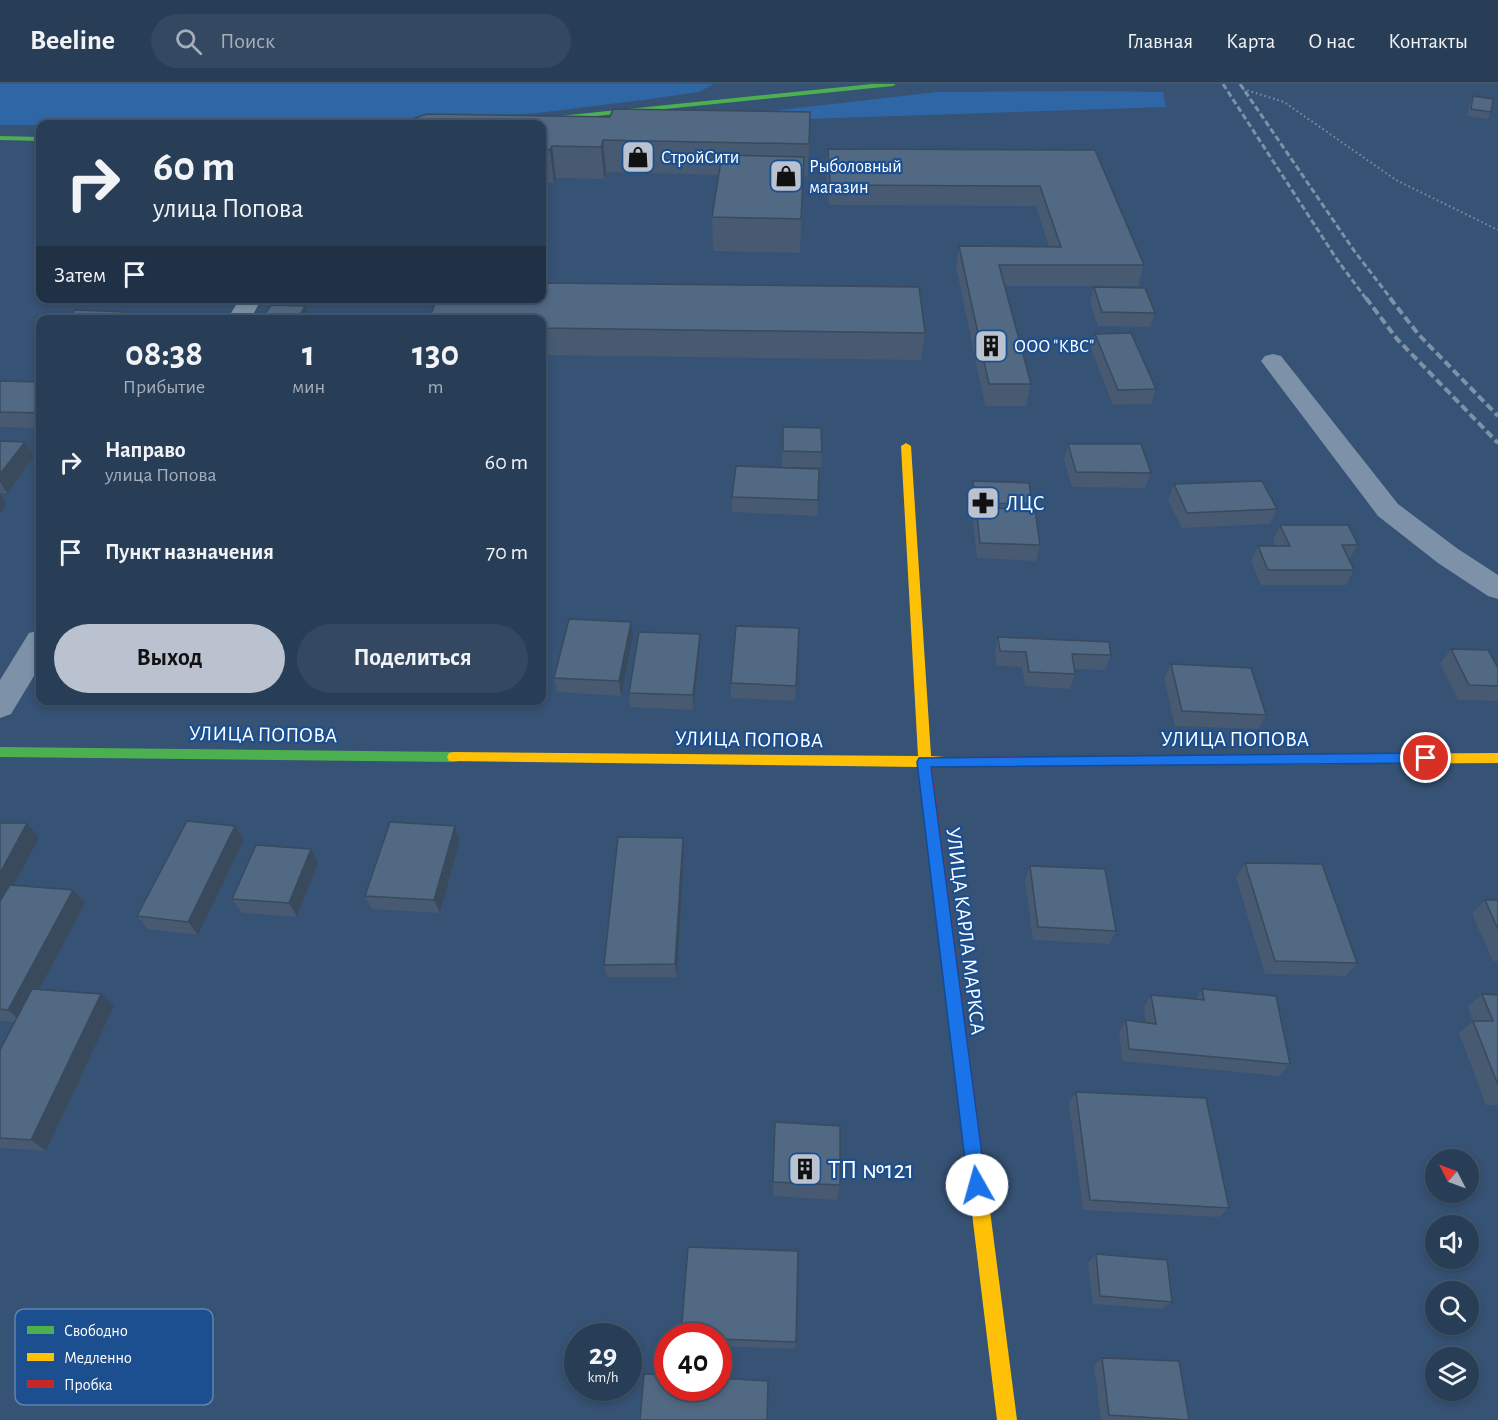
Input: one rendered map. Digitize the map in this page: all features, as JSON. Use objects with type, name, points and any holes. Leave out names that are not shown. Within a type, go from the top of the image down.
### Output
[{"type":"street","points":[[705,103],[732,91],[740,84]]},
{"type":"street","points":[[806,92],[825,84]]},
{"type":"street","points":[[539,120],[893,84]]},
{"type":"street","points":[[0,138],[36,139]]},
{"type":"street","points":[[1273,362],[1388,510],[1448,556],[1498,589]]},
{"type":"street","name":"УЛИЦА КАРЛА МАРКСА","points":[[906,446],[924,762],[1006,1420]]},
{"type":"street","points":[[0,706],[36,647]]},
{"type":"street","name":"УЛИЦА ПОПОВА","points":[[0,752],[924,762],[1498,758]]},
{"type":"path","points":[[1243,89],[1284,102],[1396,180],[1498,230]]},
{"type":"shaded area","points":[[0,84],[714,84],[699,92],[643,100],[537,113],[442,120],[36,120],[36,125],[0,125]]},
{"type":"shaded area","points":[[937,92],[1163,92],[1166,107],[744,121],[745,114]]},
{"type":"building","points":[[1473,96],[1493,99],[1491,112],[1471,109]]},
{"type":"building","points":[[613,109],[810,112],[809,144],[603,140],[601,147],[552,146],[550,150],[546,150],[546,120],[409,120],[427,114],[610,117]]},
{"type":"building","points":[[828,149],[1095,150],[1144,265],[999,265],[1031,384],[989,384],[959,246],[1061,247],[1040,186],[830,185]]},
{"type":"building","points":[[722,155],[804,157],[801,219],[712,217]]},
{"type":"building","points":[[546,283],[919,287],[925,333],[546,328],[546,315],[431,315],[435,303],[546,303]]},
{"type":"building","points":[[1094,287],[1145,288],[1155,313],[1102,312]]},
{"type":"building","points":[[271,305],[305,306],[300,315],[264,315]]},
{"type":"building","points":[[75,310],[125,312],[123,315],[70,315]]},
{"type":"building","points":[[1131,333],[1156,389],[1118,390],[1095,334]]},
{"type":"building","points":[[0,381],[36,382],[36,413],[0,412]]},
{"type":"building","points":[[783,427],[821,428],[822,452],[783,451]]},
{"type":"building","points":[[0,441],[25,442],[0,474]]},
{"type":"building","points":[[1068,444],[1141,444],[1151,473],[1076,472]]},
{"type":"building","points":[[736,466],[819,469],[818,500],[732,497]]},
{"type":"building","points":[[973,481],[1029,483],[1032,504],[975,503]]},
{"type":"building","points":[[1262,481],[1277,509],[1187,513],[1174,484]]},
{"type":"building","points":[[976,507],[1035,510],[1040,545],[980,543]]},
{"type":"building","points":[[1280,525],[1348,525],[1358,545],[1342,545],[1354,570],[1268,570],[1258,546],[1290,546]]},
{"type":"building","points":[[569,619],[631,622],[619,681],[554,678]]},
{"type":"building","points":[[736,626],[799,628],[796,686],[731,683]]},
{"type":"building","points":[[639,632],[700,634],[693,695],[629,693]]},
{"type":"building","points":[[998,637],[1109,642],[1111,655],[1072,654],[1075,674],[1029,672],[1026,652],[1000,651]]},
{"type":"building","points":[[1451,649],[1488,650],[1498,668],[1498,686],[1469,685]]},
{"type":"building","points":[[1171,664],[1251,668],[1266,715],[1182,711]]},
{"type":"building","points":[[187,821],[235,826],[188,922],[137,916]]},
{"type":"building","points":[[390,822],[455,826],[434,900],[365,896]]},
{"type":"building","points":[[0,823],[27,823],[0,873]]},
{"type":"building","points":[[618,837],[683,838],[675,964],[604,965]]},
{"type":"building","points":[[256,845],[311,849],[289,903],[232,899]]},
{"type":"building","points":[[1245,863],[1322,864],[1357,963],[1275,961]]},
{"type":"building","points":[[1030,866],[1105,869],[1116,931],[1038,927]]},
{"type":"building","points":[[10,885],[73,890],[8,1010],[0,1009],[0,901]]},
{"type":"building","points":[[1485,900],[1498,900],[1498,929]]},
{"type":"building","points":[[32,989],[101,994],[31,1140],[0,1138],[0,1050]]},
{"type":"building","points":[[1202,989],[1276,996],[1290,1064],[1129,1049],[1126,1020],[1156,1024],[1151,995],[1204,1000]]},
{"type":"building","points":[[1482,994],[1498,995],[1498,1085],[1473,1021],[1493,1021]]},
{"type":"building","points":[[1076,1092],[1206,1098],[1229,1208],[1090,1200]]},
{"type":"building","name":"ТП №121","points":[[775,1122],[840,1126],[840,1185],[773,1182]]},
{"type":"building","points":[[688,1247],[798,1251],[796,1342],[732,1340],[732,1323],[682,1323]]},
{"type":"building","points":[[1096,1254],[1167,1260],[1172,1302],[1100,1296]]},
{"type":"building","points":[[1102,1358],[1179,1361],[1189,1420],[1109,1415]]},
{"type":"building","points":[[644,1374],[654,1374],[654,1401],[732,1401],[732,1379],[768,1381],[767,1420],[640,1420]]},
{"type":"railway","points":[[1223,84],[1338,261],[1367,300]]},
{"type":"railway","points":[[1240,84],[1355,252],[1392,300]]},
{"type":"railway","points":[[1366,298],[1397,339],[1498,443]]},
{"type":"railway","points":[[1390,298],[1419,335],[1498,416]]},
{"type":"traffic: fast","points":[[539,120],[893,84]]},
{"type":"traffic: fast","points":[[0,138],[36,139]]},
{"type":"traffic: fast","points":[[0,752],[454,757]]},
{"type":"traffic: slow","points":[[906,446],[925,766]]},
{"type":"traffic: slow","points":[[454,757],[954,762]]},
{"type":"traffic: slow","points":[[1217,760],[1498,758]]},
{"type":"traffic: slow","points":[[975,1164],[1007,1420]]},
{"type":"traffic: jam","points":[[954,762],[1217,760]]},
{"type":"traffic: jam","points":[[925,766],[975,1164]]},
{"type":"place","name":"СтройСити","points":[[638,157]]},
{"type":"place","name":"Рыболовный магазин","points":[[786,176]]},
{"type":"place","name":"ООО \"КВС\"","points":[[991,346]]},
{"type":"place","name":"ЛЦС","points":[[983,503]]},
{"type":"place","name":"ТП №121","points":[[805,1169]]},
{"type":"route","points":[[977,1185],[924,762],[1426,758]]}]
